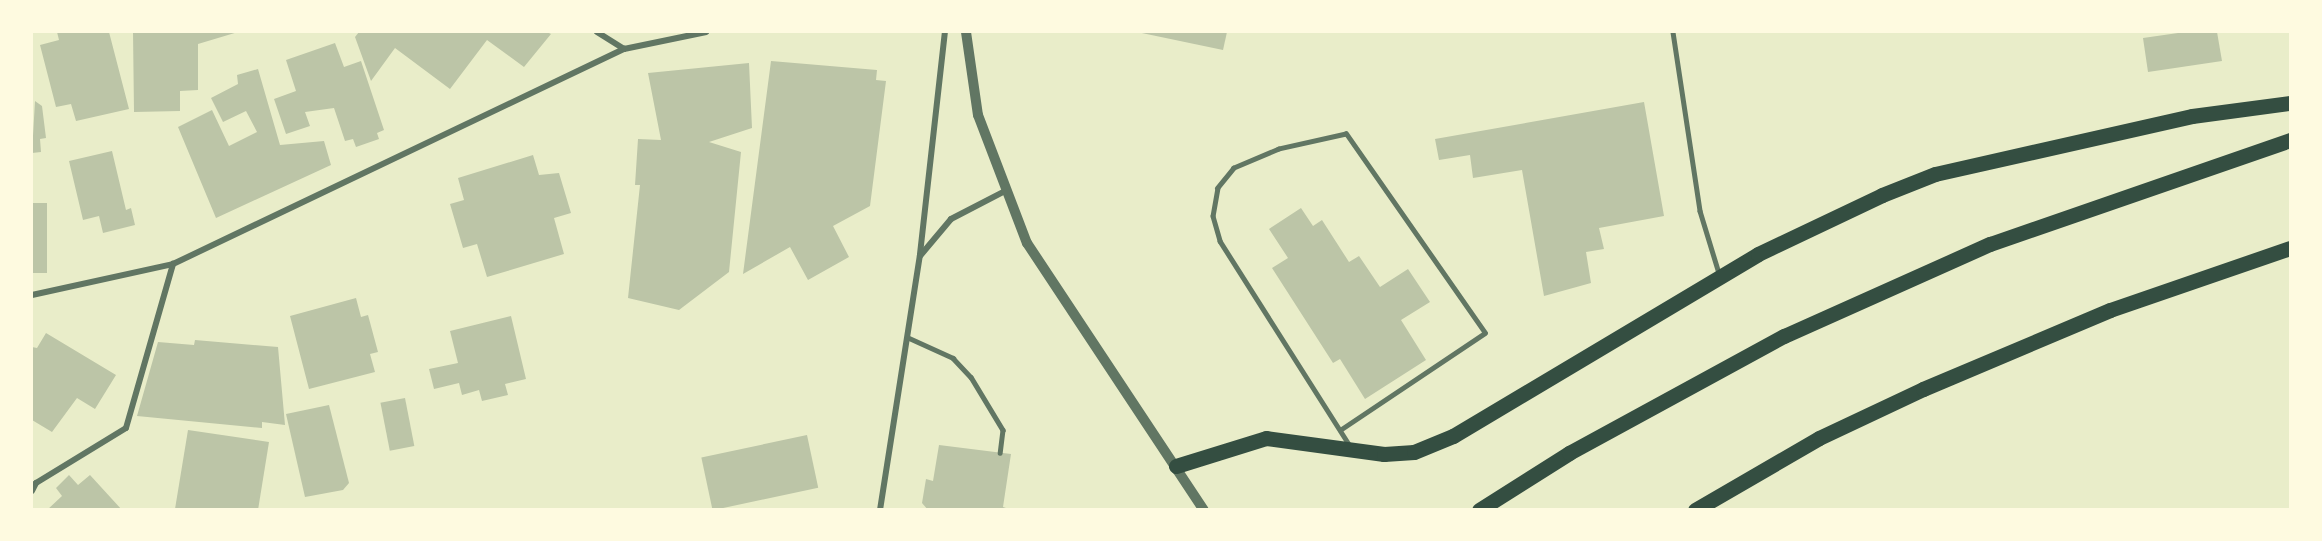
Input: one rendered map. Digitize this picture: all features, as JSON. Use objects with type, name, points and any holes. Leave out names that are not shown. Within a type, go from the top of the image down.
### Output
[{"type":"main road","points":[[1176,466],[1266,438],[1352,450],[1414,452],[1453,436],[1719,275],[1935,174],[2192,116],[2290,103]]},
{"type":"main road","points":[[1479,510],[1569,453],[1784,336],[1989,244],[2290,140]]},
{"type":"main road","points":[[1695,510],[1819,438],[1923,389],[2110,310],[2290,248]]},
{"type":"street","points":[[597,32],[624,49]]},
{"type":"street","points":[[32,295],[173,264],[624,49],[706,32]]},
{"type":"street","points":[[880,510],[920,256],[945,32]]},
{"type":"street","points":[[966,32],[978,115],[1003,192],[1068,310],[1204,510]]},
{"type":"street","points":[[920,256],[951,219],[1003,192]]},
{"type":"street","points":[[32,491],[36,483],[126,428],[173,264]]},
{"type":"lane","points":[[1673,32],[1700,211],[1719,275]]},
{"type":"lane","points":[[1340,430],[1485,333],[1346,134],[1279,149],[1234,168],[1213,204],[1220,241],[1352,450]]},
{"type":"lane","points":[[907,337],[953,358],[971,377],[1003,430],[1000,453]]},
{"type":"building","points":[[57,32],[109,32],[129,109],[76,121],[71,104],[56,107],[40,45],[59,40]]},
{"type":"building","points":[[133,32],[238,32],[198,44],[198,90],[180,91],[180,111],[134,112]]},
{"type":"building","points":[[359,32],[547,32],[551,34],[524,67],[487,40],[450,89],[395,48],[371,81],[355,37]]},
{"type":"building","points":[[1137,32],[1227,32],[1223,50]]},
{"type":"building","points":[[2185,32],[2217,32],[2222,61],[2148,72],[2143,38]]},
{"type":"building","points":[[335,43],[344,67],[361,61],[384,130],[377,133],[379,139],[356,147],[353,139],[345,141],[334,108],[305,112],[310,126],[286,134],[274,99],[296,91],[286,60]]},
{"type":"building","points":[[771,61],[877,70],[876,80],[886,81],[870,206],[833,226],[849,257],[808,280],[790,247],[743,274]]},
{"type":"building","points":[[749,63],[752,128],[709,142],[741,152],[729,272],[679,310],[628,298],[640,185],[635,185],[638,139],[661,140],[648,73]]},
{"type":"building","points":[[258,69],[280,145],[324,141],[331,165],[216,218],[178,127],[212,110],[229,146],[257,132],[246,111],[223,122],[211,98],[238,84],[237,75]]},
{"type":"building","points":[[35,101],[42,106],[46,138],[40,139],[41,152],[32,153]]},
{"type":"building","points":[[1644,102],[1664,216],[1599,228],[1604,249],[1586,252],[1591,283],[1544,296],[1522,170],[1473,178],[1470,155],[1439,160],[1435,139]]},
{"type":"building","points":[[112,151],[126,210],[131,208],[135,225],[103,233],[99,216],[83,220],[69,161]]},
{"type":"building","points":[[533,155],[539,175],[559,173],[571,213],[554,218],[564,254],[487,277],[477,244],[463,248],[450,204],[464,200],[458,178]]},
{"type":"building","points":[[32,203],[47,203],[47,273],[32,273]]},
{"type":"building","points":[[1301,208],[1313,226],[1322,220],[1349,262],[1359,256],[1380,287],[1408,269],[1430,302],[1401,320],[1426,360],[1365,399],[1340,359],[1333,363],[1272,268],[1288,258],[1269,229]]},
{"type":"building","points":[[356,298],[361,317],[368,315],[378,352],[370,354],[375,372],[309,389],[290,316]]},
{"type":"building","points":[[511,316],[526,379],[505,384],[508,395],[482,401],[479,390],[462,395],[459,383],[434,389],[429,369],[458,363],[450,331]]},
{"type":"building","points":[[46,333],[116,375],[95,409],[77,398],[52,432],[32,420],[32,347],[37,348]]},
{"type":"building","points":[[195,340],[278,347],[285,425],[262,422],[262,428],[137,416],[158,342],[194,345]]},
{"type":"building","points":[[405,398],[414,446],[390,451],[380,403]]},
{"type":"building","points":[[329,405],[349,483],[343,490],[305,497],[286,414]]},
{"type":"building","points":[[188,430],[269,442],[258,510],[175,509]]},
{"type":"building","points":[[807,435],[818,488],[713,510],[701,457]]},
{"type":"building","points":[[939,445],[1011,454],[1003,507],[1012,510],[928,510],[922,503],[926,479],[933,481]]},
{"type":"building","points":[[69,475],[78,485],[90,475],[122,510],[47,510],[62,496],[56,488]]}]
